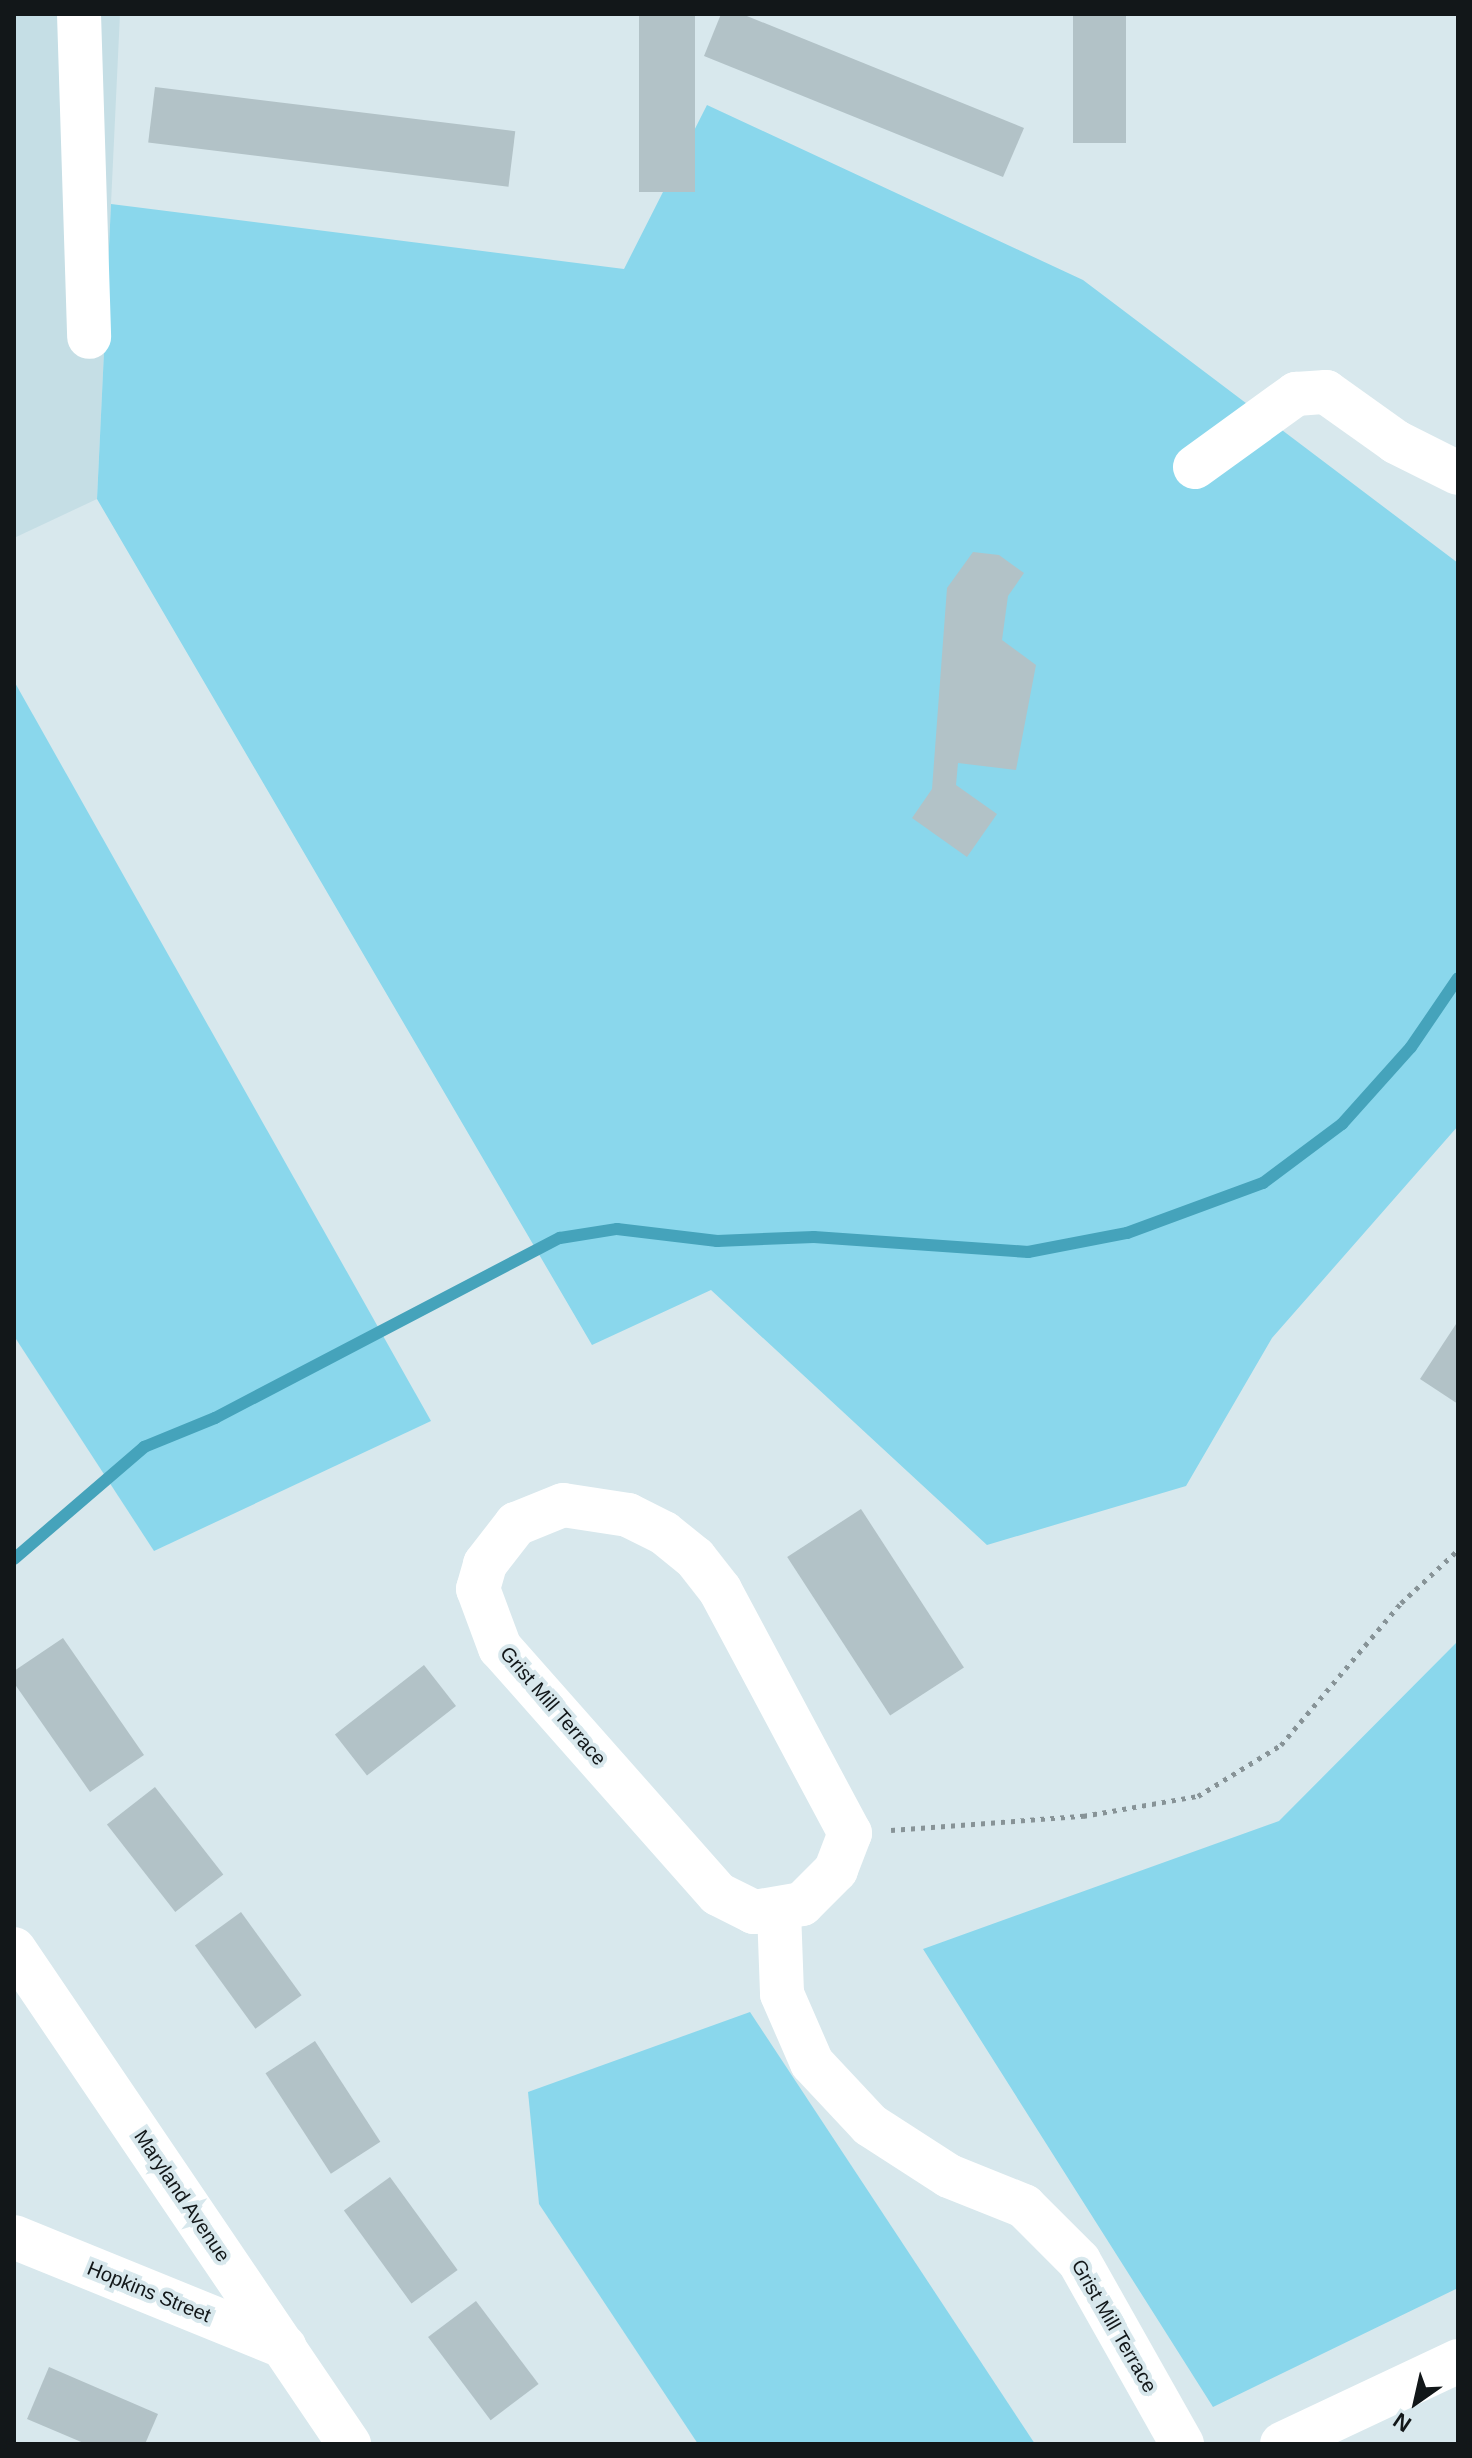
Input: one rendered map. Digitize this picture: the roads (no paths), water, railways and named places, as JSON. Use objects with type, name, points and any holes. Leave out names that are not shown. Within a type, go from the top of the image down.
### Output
[{"type":"street","points":[[79,14],[89,337]]},
{"type":"street","points":[[1195,467],[1296,394],[1326,392],[1396,442],[1458,473]]},
{"type":"street","name":"Grist Mill Terrace","points":[[589,1505],[628,1515],[664,1533],[695,1558],[720,1590],[850,1833],[836,1870],[821,1890],[779,1911],[754,1912],[718,1894],[519,1673],[493,1634],[478,1589],[498,1542],[538,1511],[589,1505]]},
{"type":"street","name":"Grist Mill Terrace","points":[[779,1911],[782,1994],[812,2063],[870,2125],[949,2176],[1024,2206],[1079,2261],[1182,2444]]},
{"type":"street","name":"Maryland Avenue","points":[[14,1949],[349,2444]]},
{"type":"street","name":"Hopkins Street","points":[[14,2237],[285,2347]]},
{"type":"street","points":[[1282,2444],[1458,2361]]},
{"type":"waterway","points":[[14,1559],[144,1447],[215,1418],[560,1238],[617,1229],[717,1241],[814,1237],[1028,1252],[1127,1233],[1263,1183],[1342,1124],[1411,1047],[1458,978]]}]
